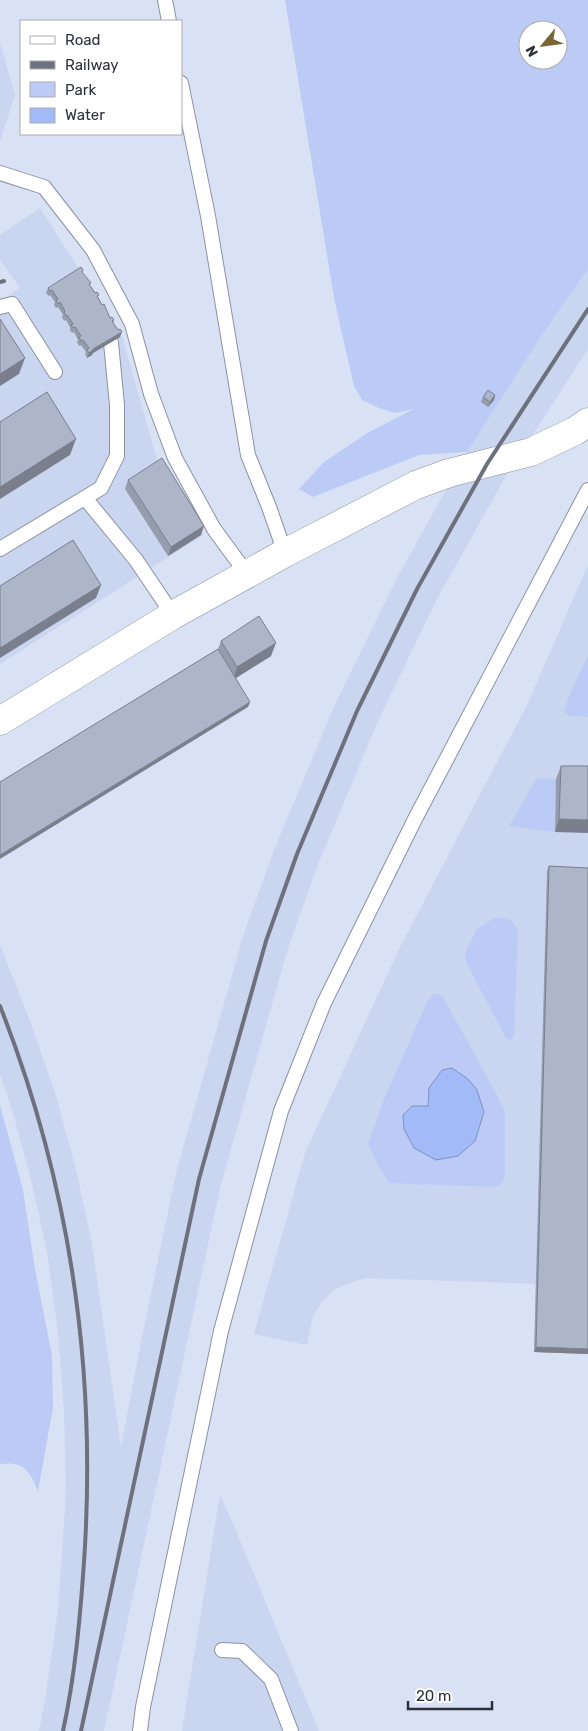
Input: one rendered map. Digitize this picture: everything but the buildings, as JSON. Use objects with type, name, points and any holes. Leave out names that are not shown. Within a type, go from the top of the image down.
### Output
[{"type":"street","points":[[0,721],[173,615],[285,553],[416,485],[449,473],[531,452],[582,426]]},
{"type":"lane","points":[[165,0],[169,20]]},
{"type":"lane","points":[[182,88],[208,216],[248,455],[285,553]]},
{"type":"lane","points":[[0,173],[44,187],[93,250],[132,324],[151,394],[175,458],[214,529],[247,574]]},
{"type":"lane","points":[[0,308],[12,304],[55,372]]},
{"type":"lane","points":[[0,549],[101,488],[117,456],[117,405],[111,342]]},
{"type":"lane","points":[[140,1731],[143,1707],[221,1331],[281,1111],[328,994],[415,819],[588,490]]},
{"type":"lane","points":[[85,498],[136,560],[173,615]]},
{"type":"lane","points":[[222,1650],[242,1652],[271,1678],[290,1731]]},
{"type":"shaded area","points":[[0,43],[15,95],[0,141]]},
{"type":"shaded area","points":[[40,208],[122,337],[159,466],[203,535],[0,664],[0,299],[5,298],[20,288],[0,260],[0,235]]},
{"type":"shaded area","points":[[588,269],[588,349],[506,476],[437,599],[378,721],[319,862],[288,948],[221,1184],[104,1731],[39,1731],[58,1610],[66,1492],[64,1411],[58,1333],[47,1252],[31,1180],[13,1113],[0,1074],[0,945],[29,1018],[57,1099],[76,1170],[92,1244],[121,1447],[176,1173],[244,933],[276,845],[336,702],[397,578],[467,452],[544,332]]},
{"type":"shaded area","points":[[588,565],[588,1354],[534,1352],[536,1284],[365,1278],[341,1286],[322,1302],[313,1316],[307,1345],[254,1334],[305,1153],[399,949],[527,705]]},
{"type":"shaded area","points":[[220,1494],[234,1526],[319,1731],[182,1731]]},
{"type":"green space","points":[[285,0],[588,0],[588,269],[544,332],[467,452],[419,455],[313,497],[299,489],[324,462],[369,432],[414,409],[395,413],[379,408],[362,400],[354,386],[335,303]]},
{"type":"green space","points":[[588,655],[588,717],[571,716],[564,712]]},
{"type":"green space","points":[[537,778],[556,779],[555,832],[509,826]]},
{"type":"green space","points":[[496,917],[511,920],[518,929],[514,1035],[511,1040],[506,1038],[467,964],[465,953],[477,929]]},
{"type":"green space","points":[[433,994],[442,995],[505,1112],[505,1177],[500,1185],[492,1187],[389,1183],[368,1144],[384,1099],[427,1002]],"holes":[[[452,1068],[468,1079],[477,1090],[403,1115],[412,1106],[428,1106]]]},
{"type":"green space","points":[[0,1105],[23,1190],[35,1269],[52,1356],[53,1408],[38,1491],[25,1469],[15,1464],[0,1464]]},
{"type":"water","points":[[452,1068],[468,1079],[477,1090],[484,1112],[475,1141],[458,1156],[436,1160],[414,1148],[404,1129],[403,1115],[412,1106],[428,1106],[429,1088],[442,1070]]},
{"type":"railway","points":[[0,282],[4,281]]},
{"type":"railway","points":[[81,1731],[199,1179],[266,941],[297,854],[357,711],[417,589],[487,464],[588,309]]},
{"type":"railway","points":[[0,1006],[25,1074],[45,1142],[61,1211],[73,1280],[82,1350],[86,1420],[87,1491],[84,1562],[71,1689],[63,1731]]}]
